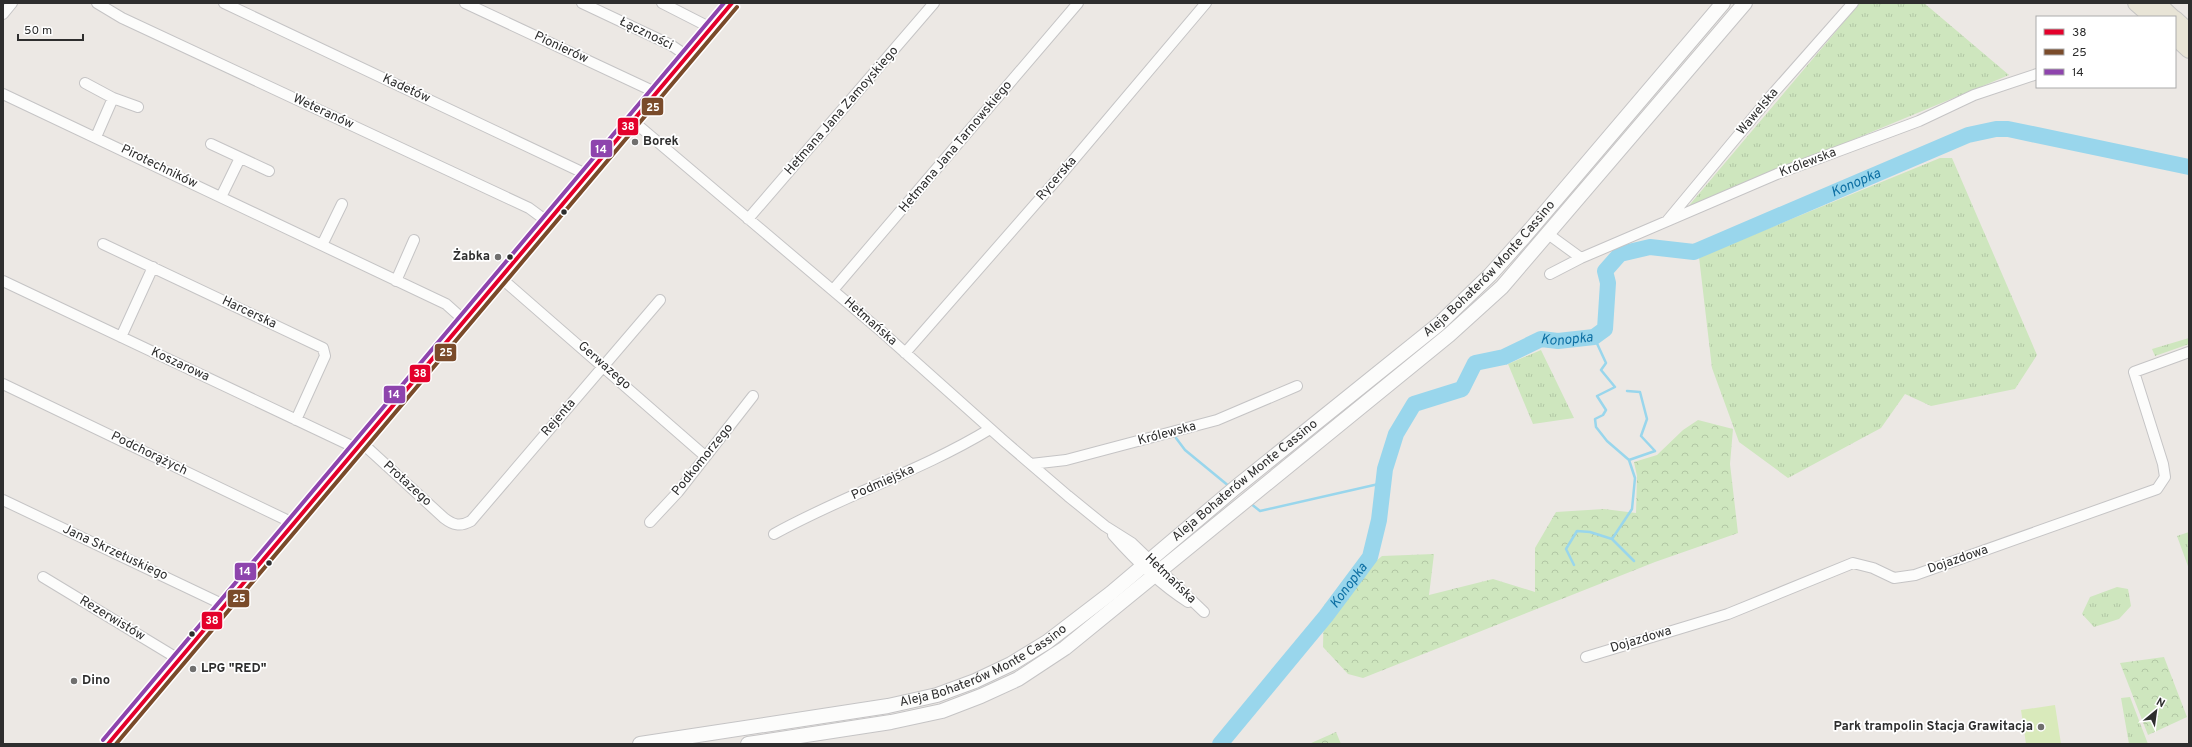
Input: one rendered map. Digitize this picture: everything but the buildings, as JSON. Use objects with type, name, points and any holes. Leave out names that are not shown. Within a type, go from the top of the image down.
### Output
[{"type":"main road","name":"Aleja Bohaterów Monte Cassino","points":[[640,744],[888,706],[937,694],[974,681],[1011,664],[1047,642],[1439,324],[1490,275],[1723,3]]},
{"type":"main road","name":"Aleja Bohaterów Monte Cassino","points":[[748,744],[891,722],[942,711],[981,696],[1038,668],[1248,500],[1449,335],[1502,287],[1745,3]]},
{"type":"main road","points":[[2136,3],[2162,13]]},
{"type":"main road","points":[[2176,23],[2189,32]]},
{"type":"main road","points":[[2176,38],[2189,50]]},
{"type":"street","points":[[3,14],[12,3]]},
{"type":"street","name":"Weteranów","points":[[96,3],[129,22],[529,208],[548,222]]},
{"type":"street","name":"Kadetów","points":[[224,3],[588,175]]},
{"type":"street","name":"Pionierów","points":[[465,3],[657,93]]},
{"type":"street","name":"Łączności","points":[[582,3],[671,45],[688,56]]},
{"type":"street","points":[[662,3],[711,28]]},
{"type":"street","points":[[108,744],[226,606],[732,3]]},
{"type":"street","name":"Hetmana Jana Zamoyskiego","points":[[748,219],[934,3]]},
{"type":"street","name":"Hetmana Jana Tarnowskiego","points":[[833,290],[1078,3]]},
{"type":"street","name":"Rycerska","points":[[905,353],[1059,177],[1206,3]]},
{"type":"street","name":"Wawelska","points":[[1665,223],[1770,97],[1853,3]]},
{"type":"street","name":"Królewska","points":[[1550,274],[1581,258],[1778,174],[1919,120],[1974,95],[2036,74]]},
{"type":"street","points":[[85,83],[113,98],[138,108]]},
{"type":"street","name":"Pirotechników","points":[[3,94],[96,136],[446,304],[465,321]]},
{"type":"street","points":[[96,136],[113,98]]},
{"type":"street","name":"Hetmańska","points":[[633,121],[833,290],[1031,464],[1105,526],[1132,543],[1146,563],[1157,573]]},
{"type":"street","points":[[211,144],[269,171]]},
{"type":"street","points":[[221,196],[240,158]]},
{"type":"street","points":[[322,245],[342,204]]},
{"type":"street","points":[[1548,234],[1581,258]]},
{"type":"street","points":[[396,281],[414,240]]},
{"type":"street","name":"Harcerska","points":[[103,244],[323,348],[326,352],[325,356],[296,420]]},
{"type":"street","points":[[121,337],[153,268]]},
{"type":"street","name":"Gerwazego","points":[[501,278],[705,456]]},
{"type":"street","name":"Koszarowa","points":[[3,281],[296,420],[360,446]]},
{"type":"street","name":"Rejenta","points":[[452,524],[460,525],[471,521],[660,300]]},
{"type":"street","name":"Dojazdowa","points":[[1586,657],[1728,614],[1853,563],[1873,568],[1894,578],[1915,575],[2157,489],[2165,477],[2163,464],[2134,372],[2189,352]]},
{"type":"street","name":"Podchorążych","points":[[3,384],[294,524]]},
{"type":"street","name":"Królewska","points":[[1031,464],[1066,460],[1217,420],[1297,386]]},
{"type":"street","name":"Podkomorzego","points":[[650,522],[678,492],[753,396]]},
{"type":"street","name":"Podmiejska","points":[[774,534],[796,522],[900,476],[990,429]]},
{"type":"street","name":"Protazego","points":[[360,446],[452,524]]},
{"type":"street","name":"Jana Skrzetuskiego","points":[[3,500],[226,606]]},
{"type":"street","name":"Rezerwistów","points":[[43,577],[180,660]]},
{"type":"green space","points":[[1860,3],[1924,3],[2009,75],[1686,209]]},
{"type":"green space","points":[[1940,158],[1952,158],[2037,355],[2015,389],[1931,406],[1905,394],[1881,428],[1788,478],[1739,442],[1712,368],[1699,257]]},
{"type":"green space","points":[[2189,338],[2189,344],[2155,356],[2152,349]]},
{"type":"green space","points":[[1541,350],[1574,418],[1533,424],[1508,364]]},
{"type":"green space","points":[[1698,420],[1733,429],[1730,464],[1738,533],[1655,562],[1363,678],[1348,674],[1323,647],[1324,605],[1382,556],[1434,554],[1429,595],[1493,579],[1535,592],[1535,548],[1556,512],[1604,509],[1636,513],[1637,476],[1634,462],[1657,455],[1683,430]]},
{"type":"green space","points":[[2189,532],[2189,569],[2177,536]]},
{"type":"green space","points":[[2117,587],[2128,589],[2131,606],[2119,619],[2094,627],[2082,614],[2090,597]]},
{"type":"green space","points":[[2164,657],[2187,717],[2148,735],[2120,663]]},
{"type":"green space","points":[[2130,697],[2148,744],[2129,744],[2121,698]]},
{"type":"green space","name":"Park trampolin Stacja Grawitacja","points":[[2055,705],[2061,744],[2026,744],[2021,710]]},
{"type":"green space","points":[[1336,732],[1341,744],[1309,744]]},
{"type":"waterway","name":"Konopka","points":[[1220,744],[1326,616],[1370,557],[1379,520],[1385,469],[1396,434],[1414,404],[1462,389],[1475,363],[1504,357],[1541,339],[1558,341],[1594,337],[1605,329],[1608,283],[1605,271],[1620,254],[1650,247],[1694,252],[1968,135],[1996,129],[2008,129],[2189,167]]},
{"type":"waterway","points":[[1574,565],[1566,549],[1577,531],[1590,532],[1612,539],[1632,509],[1635,478],[1629,460],[1607,441],[1596,427],[1595,419],[1603,415],[1606,410],[1597,396],[1615,387],[1601,370],[1606,363],[1594,337]]},
{"type":"waterway","points":[[1627,391],[1640,392],[1647,419],[1641,436],[1655,451],[1629,460]]},
{"type":"waterway","points":[[1176,438],[1185,450],[1230,487]]},
{"type":"waterway","points":[[1250,503],[1260,511],[1383,483]]},
{"type":"waterway","points":[[1612,539],[1634,561]]},
{"type":"transit line","name":"14","points":[[103,740],[724,3]]},
{"type":"transit line","name":"38","points":[[108,744],[732,3]]},
{"type":"transit line","name":"25","points":[[116,744],[737,7]]},
{"type":"place","name":"Borek","points":[[635,142]]},
{"type":"place","name":"Żabka","points":[[498,257]]},
{"type":"place","name":"LPG \"RED\"","points":[[193,669]]},
{"type":"place","name":"Dino","points":[[74,681]]},
{"type":"place","name":"Park trampolin Stacja Grawitacja","points":[[2041,727]]}]
